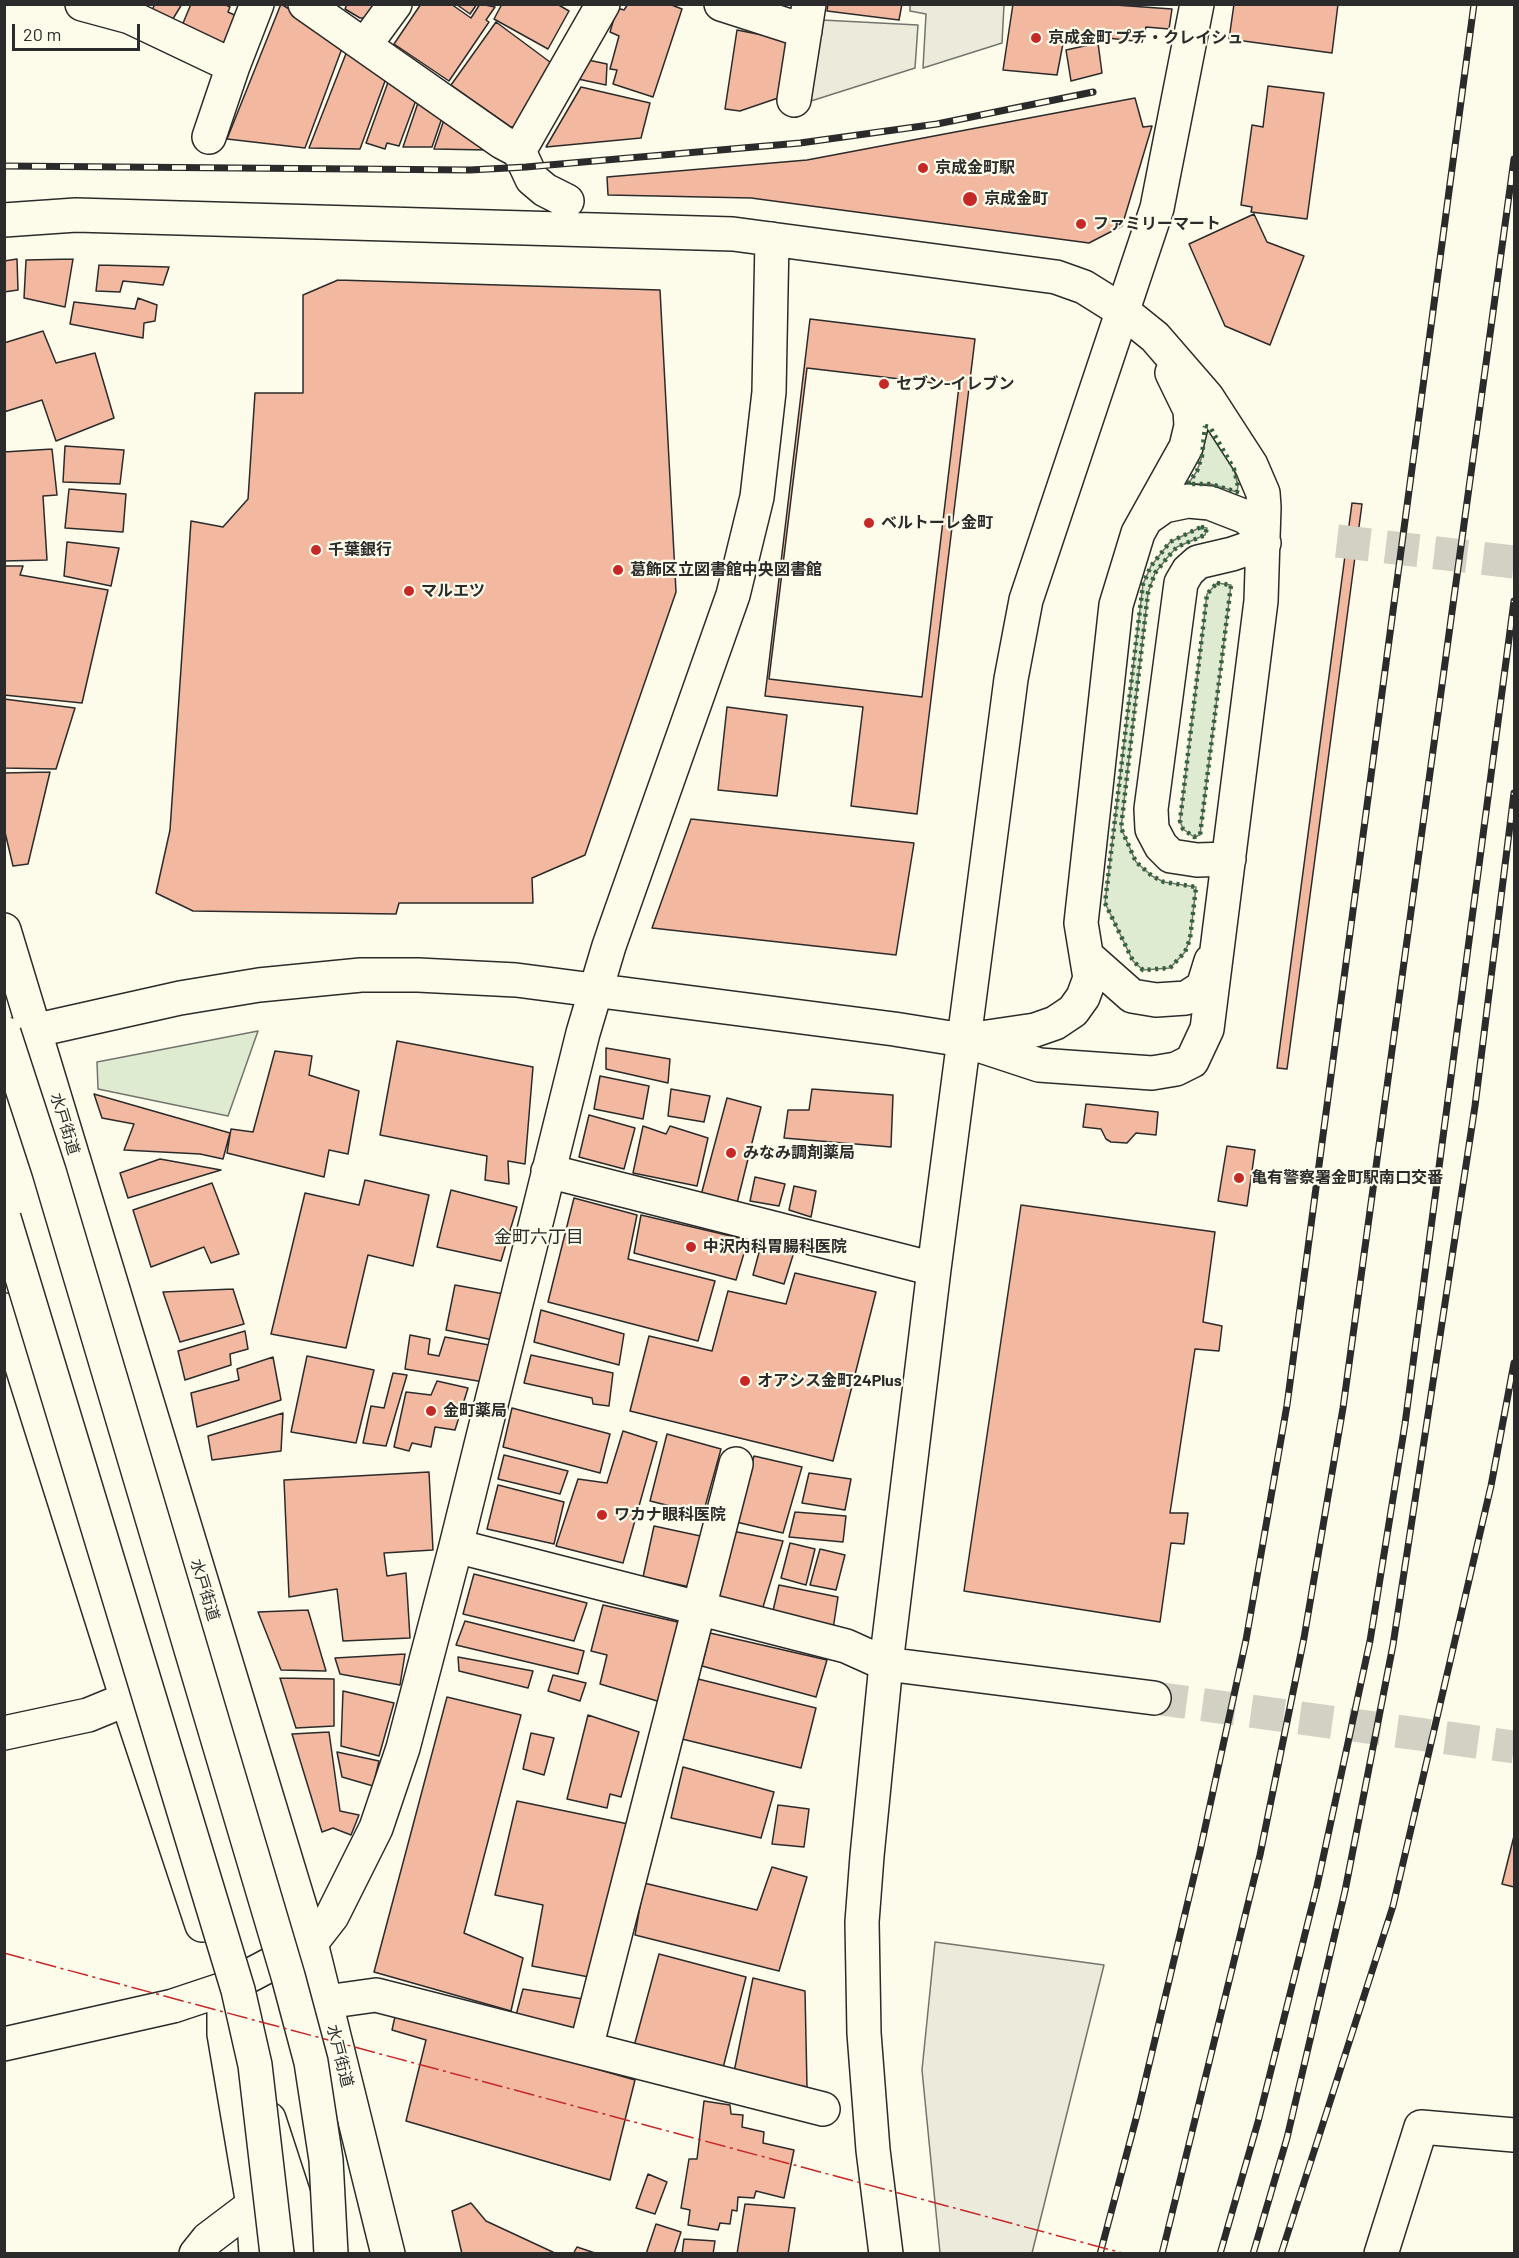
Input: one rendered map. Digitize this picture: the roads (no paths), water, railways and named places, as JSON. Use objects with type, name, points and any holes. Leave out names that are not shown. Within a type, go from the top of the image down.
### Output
[{"type":"main road","points":[[82,4],[130,17],[233,66]]},
{"type":"main road","points":[[209,137],[257,4]]},
{"type":"main road","points":[[305,4],[502,142],[519,151],[532,179],[545,190],[567,201]]},
{"type":"main road","points":[[365,45],[395,4]]},
{"type":"main road","points":[[519,151],[603,4]]},
{"type":"main road","points":[[721,4],[807,18],[794,100]]},
{"type":"main road","points":[[886,2253],[873,2150],[864,2033],[862,1922],[886,1664],[963,1040],[1011,679],[1026,600],[1157,208],[1197,4]]},
{"type":"main road","points":[[4,220],[76,215],[733,234],[1056,277],[1084,287],[1124,312],[1155,337],[1207,397],[1251,465],[1263,493],[1264,543],[1261,601],[1208,1029],[1191,1061],[1176,1069],[1152,1073],[1039,1065],[963,1040],[516,980],[418,975],[361,975],[248,987],[180,998],[15,1033]]},
{"type":"main road","points":[[4,2044],[174,2006],[224,1989],[311,1943],[332,1916],[375,1828],[403,1748],[456,1546],[583,1033],[733,595],[757,497],[769,392],[772,239]]},
{"type":"main road","points":[[963,1040],[1035,1030],[1055,1023],[1073,1011],[1083,997],[1090,978],[1081,923],[1112,635],[1125,570],[1147,518],[1186,447],[1191,426],[1190,410],[1155,337]]},
{"type":"main road","points":[[1147,518],[1164,506],[1188,501],[1210,502],[1246,517],[1257,527],[1264,543]]},
{"type":"main road","points":[[1229,859],[1197,860],[1171,856],[1161,846],[1152,829],[1151,809],[1181,583],[1188,571],[1198,562],[1264,543]]},
{"type":"main road","name":"水戸街道","points":[[4,930],[15,1033],[56,1194],[311,2062],[326,2160],[331,2253]]},
{"type":"main road","points":[[1088,957],[1132,996],[1156,1000],[1186,998],[1203,987],[1218,936]]},
{"type":"main road","name":"水戸街道","points":[[15,1033],[311,1943],[388,2253]]},
{"type":"main road","points":[[548,1171],[934,1269]]},
{"type":"main road","points":[[4,1218],[238,1990],[255,2065],[277,2253]]},
{"type":"main road","points":[[4,1310],[127,1699],[314,2253]]},
{"type":"main road","points":[[586,2048],[736,1464]]},
{"type":"main road","points":[[456,1546],[846,1646],[886,1664],[1154,1698]]},
{"type":"main road","points":[[4,1733],[88,1715],[127,1699]]},
{"type":"main road","points":[[224,1989],[224,2034],[253,2205],[255,2253]]},
{"type":"main road","points":[[326,2002],[376,1995],[823,2109]]},
{"type":"main road","points":[[1380,2253],[1421,2127],[1515,2135]]},
{"type":"main road","points":[[196,2253],[208,2238],[253,2205]]},
{"type":"tunnel","points":[[1337,541],[1514,562]]},
{"type":"tunnel","points":[[1154,1698],[1514,1747]]},
{"type":"railway","points":[[1100,2254],[1137,2115],[1200,1851],[1246,1640],[1287,1405],[1474,4]]},
{"type":"railway","points":[[4,166],[470,170],[526,167],[800,143],[937,124],[1093,92]]},
{"type":"railway","points":[[1162,2254],[1260,1855],[1304,1638],[1343,1408],[1514,159]]},
{"type":"railway","points":[[1220,2254],[1258,2122],[1317,1886],[1370,1641],[1405,1424],[1514,601]]},
{"type":"railway","points":[[1253,2254],[1287,2138],[1345,1891],[1393,1645],[1475,1106],[1514,793]]},
{"type":"railway","points":[[1281,2254],[1393,1906],[1491,1486],[1514,1363]]},
{"type":"place","name":"京成金町 プチ・クレイシュ","points":[[1036,38]]},
{"type":"place","name":"京成金町駅","points":[[923,168]]},
{"type":"place","name":"京成金町","points":[[970,199]]},
{"type":"place","name":"ファミリーマート","points":[[1081,224]]},
{"type":"place","name":"セブン-イレブン","points":[[884,384]]},
{"type":"place","name":"ベルトーレ金町","points":[[869,523]]},
{"type":"place","name":"千葉銀行","points":[[316,550]]},
{"type":"place","name":"葛飾区立図書館中央図書館","points":[[618,570]]},
{"type":"place","name":"マルエツ","points":[[409,591]]},
{"type":"place","name":"みなみ調剤薬局","points":[[731,1153]]},
{"type":"place","name":"亀有警察署金町駅南口交番","points":[[1239,1178]]},
{"type":"place","name":"中沢内科胃腸科医院","points":[[691,1247]]},
{"type":"place","name":"オアシス金町24Plus","points":[[745,1381]]},
{"type":"place","name":"金町薬局","points":[[431,1411]]},
{"type":"place","name":"ワカナ眼科医院","points":[[602,1515]]},
{"type":"district","name":"金町六丁目","points":[[539,1237]]}]
